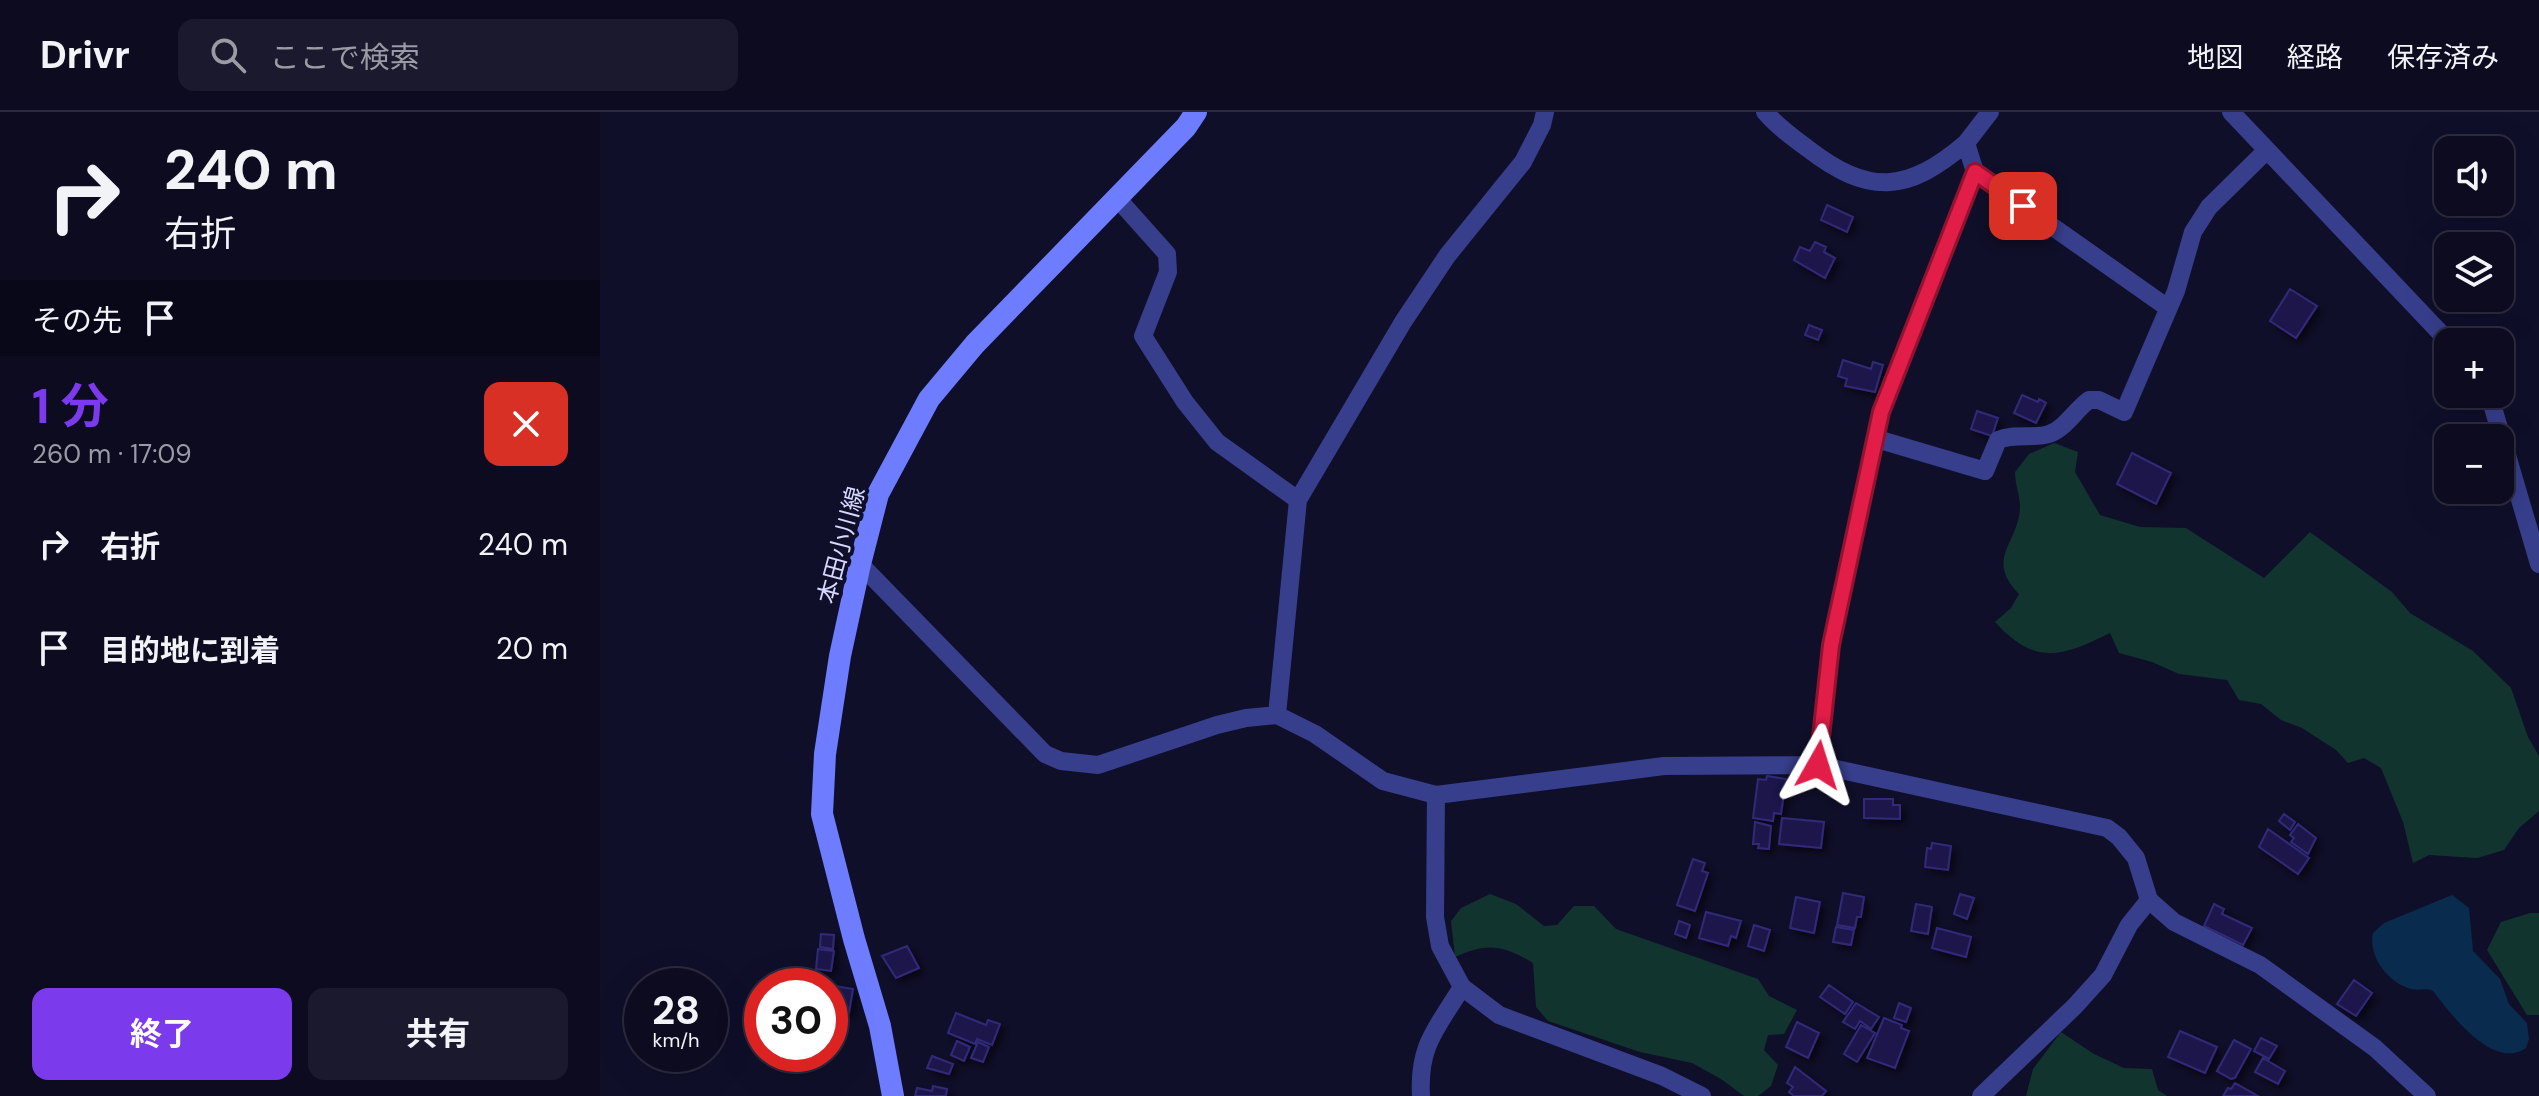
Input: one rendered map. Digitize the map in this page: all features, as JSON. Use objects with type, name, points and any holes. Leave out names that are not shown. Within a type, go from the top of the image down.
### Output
[{"type":"main road","name":"本田小川線","points":[[893,1096],[880,1026],[822,814],[825,754],[840,656],[878,494],[929,399],[975,344],[1186,127],[1196,112]]},
{"type":"street","points":[[1277,715],[1298,500],[1403,322],[1447,256],[1523,162],[1542,125],[1545,112]]},
{"type":"street","points":[[1765,112],[1831,167],[1855,177],[1883,183],[1914,178],[1939,166],[1966,143],[1990,112]]},
{"type":"street","points":[[2231,112],[2436,328]]},
{"type":"street","points":[[1966,143],[1975,172],[2168,308]]},
{"type":"street","points":[[1877,439],[1985,471],[1998,440],[2007,436],[2048,435],[2059,429],[2078,407],[2089,400],[2099,400],[2124,412],[2168,308],[2193,232],[2209,207],[2235,178],[2267,150]]},
{"type":"street","points":[[1818,765],[1831,645],[1881,412],[1975,172]]},
{"type":"street","points":[[1117,198],[1167,254],[1168,272],[1143,336],[1185,402],[1217,442],[1298,500]]},
{"type":"street","points":[[2493,408],[2539,564]]},
{"type":"street","points":[[860,564],[1045,754],[1061,761],[1098,765],[1231,721],[1277,715],[1315,734],[1383,781],[1436,795],[1664,766],[1818,765],[2107,828],[2136,858],[2149,900],[2174,922],[2260,965],[2375,1048],[2427,1096]]},
{"type":"street","points":[[1436,795],[1435,917],[1440,946],[1462,987],[1499,1015],[1662,1076],[1702,1096]]},
{"type":"street","points":[[1981,1096],[2103,975],[2129,925],[2149,900]]},
{"type":"street","points":[[1421,1096],[1420,1064],[1430,1037],[1462,987]]},
{"type":"green space","points":[[2054,443],[2078,452],[2075,472],[2100,515],[2140,527],[2186,528],[2264,578],[2310,532],[2392,592],[2410,613],[2473,651],[2511,688],[2528,737],[2539,756],[2539,811],[2519,828],[2504,850],[2477,858],[2429,855],[2413,863],[2403,822],[2381,768],[2364,758],[2348,763],[2336,750],[2302,728],[2281,720],[2261,704],[2239,700],[2227,680],[2179,674],[2152,662],[2119,653],[2110,633],[2077,648],[2050,653],[2023,646],[2009,636],[1995,622],[2011,608],[2019,594],[2004,570],[2006,550],[2019,518],[2015,472],[2029,454]]},
{"type":"green space","points":[[1490,894],[1516,904],[1544,926],[1557,925],[1574,906],[1594,906],[1616,929],[1758,979],[1769,996],[1797,1010],[1784,1034],[1768,1035],[1764,1050],[1778,1065],[1771,1086],[1758,1096],[1744,1096],[1692,1063],[1640,1052],[1548,1021],[1536,1007],[1533,963],[1513,952],[1495,948],[1477,949],[1455,957],[1451,921],[1461,908]]},
{"type":"green space","points":[[2539,913],[2539,1015],[2527,1015],[2487,950],[2501,922]]},
{"type":"green space","points":[[2061,1032],[2094,1054],[2124,1068],[2152,1069],[2158,1090],[2167,1096],[2026,1096],[2033,1069]]},
{"type":"water","points":[[2452,895],[2469,908],[2473,951],[2500,979],[2509,1004],[2527,1023],[2529,1039],[2526,1048],[2513,1053],[2500,1052],[2487,1046],[2450,1013],[2433,991],[2400,985],[2386,974],[2376,959],[2373,933],[2384,923]]},
{"type":"building","points":[[1827,205],[1853,217],[1847,232],[1821,220]]},
{"type":"building","points":[[1815,242],[1826,247],[1824,252],[1835,258],[1825,278],[1794,260],[1800,247],[1810,251]]},
{"type":"building","points":[[2290,289],[2317,306],[2296,338],[2270,321]]},
{"type":"building","points":[[1809,325],[1822,330],[1818,340],[1805,335]]},
{"type":"building","points":[[1843,360],[1871,369],[1873,362],[1883,365],[1875,392],[1845,386],[1847,379],[1838,376]]},
{"type":"building","points":[[2022,395],[2046,403],[2036,423],[2014,413]]},
{"type":"building","points":[[1977,411],[1998,418],[1992,436],[1971,429]]},
{"type":"building","points":[[2132,453],[2171,473],[2156,504],[2117,484]]},
{"type":"building","points":[[1767,776],[1786,779],[1781,814],[1774,813],[1773,821],[1753,818],[1758,779],[1766,780]]},
{"type":"building","points":[[1864,799],[1893,799],[1893,805],[1900,805],[1900,819],[1864,818]]},
{"type":"building","points":[[2284,814],[2295,822],[2290,830],[2279,821]]},
{"type":"building","points":[[1782,818],[1824,822],[1821,848],[1779,844]]},
{"type":"building","points":[[1755,822],[1771,826],[1769,849],[1753,844]]},
{"type":"building","points":[[2298,824],[2316,838],[2308,854],[2291,842],[2294,838],[2290,835]]},
{"type":"building","points":[[2268,829],[2309,858],[2298,874],[2259,847]]},
{"type":"building","points":[[1932,843],[1951,846],[1948,870],[1925,867],[1927,848],[1931,849]]},
{"type":"building","points":[[1693,859],[1705,863],[1702,871],[1708,873],[1695,911],[1677,905]]},
{"type":"building","points":[[1843,893],[1864,897],[1861,917],[1857,917],[1855,928],[1837,925]]},
{"type":"building","points":[[1960,894],[1974,898],[1967,919],[1954,914]]},
{"type":"building","points":[[1796,897],[1820,902],[1814,933],[1790,928]]},
{"type":"building","points":[[1916,904],[1932,907],[1928,934],[1911,931]]},
{"type":"building","points":[[2214,904],[2224,909],[2222,914],[2252,928],[2243,945],[2204,926]]},
{"type":"building","points":[[1706,912],[1741,921],[1736,938],[1731,936],[1728,946],[1699,938]]},
{"type":"building","points":[[1679,921],[1690,925],[1686,938],[1675,934]]},
{"type":"building","points":[[1754,925],[1770,930],[1764,951],[1748,946]]},
{"type":"building","points":[[1836,927],[1854,930],[1851,945],[1833,942]]},
{"type":"building","points":[[1937,928],[1971,937],[1966,957],[1932,948]]},
{"type":"building","points":[[821,934],[834,935],[833,949],[820,947]]},
{"type":"building","points":[[907,946],[919,968],[896,978],[882,956]]},
{"type":"building","points":[[818,949],[834,951],[831,968],[816,968]]},
{"type":"building","points":[[2354,980],[2372,993],[2356,1016],[2337,1004]]},
{"type":"building","points":[[1829,985],[1853,1002],[1845,1014],[1820,997]]},
{"type":"building","points":[[848,988],[853,989],[848,1013]]},
{"type":"building","points":[[1856,1003],[1879,1017],[1871,1029],[1860,1021],[1855,1029],[1843,1022]]},
{"type":"building","points":[[1899,1003],[1911,1008],[1906,1022],[1894,1018]]},
{"type":"building","points":[[956,1013],[986,1025],[988,1020],[1000,1024],[992,1045],[977,1039],[975,1044],[948,1033]]},
{"type":"building","points":[[1884,1018],[1909,1031],[1895,1068],[1867,1058]]},
{"type":"building","points":[[1797,1022],[1819,1033],[1808,1058],[1786,1047]]},
{"type":"building","points":[[1861,1025],[1875,1033],[1857,1062],[1844,1054]]},
{"type":"building","points":[[2180,1031],[2217,1047],[2205,1073],[2168,1057]]},
{"type":"building","points":[[2261,1038],[2277,1046],[2269,1059],[2254,1051]]},
{"type":"building","points":[[2234,1040],[2251,1049],[2235,1078],[2231,1079],[2217,1071]]},
{"type":"building","points":[[957,1041],[970,1047],[964,1061],[951,1055]]},
{"type":"building","points":[[978,1042],[989,1047],[983,1062],[971,1058]]},
{"type":"building","points":[[932,1056],[953,1064],[949,1074],[927,1068]]},
{"type":"building","points":[[2263,1058],[2285,1071],[2278,1084],[2255,1072]]},
{"type":"building","points":[[1795,1067],[1826,1091],[1822,1096],[1794,1096],[1789,1092],[1793,1087],[1787,1083]]},
{"type":"building","points":[[2235,1083],[2258,1096],[2223,1096]]},
{"type":"building","points":[[933,1086],[947,1089],[946,1096],[915,1096],[917,1088],[932,1091]]},
{"type":"route","points":[[1818,765],[1831,645],[1881,412],[1975,172],[2023,206]]}]
